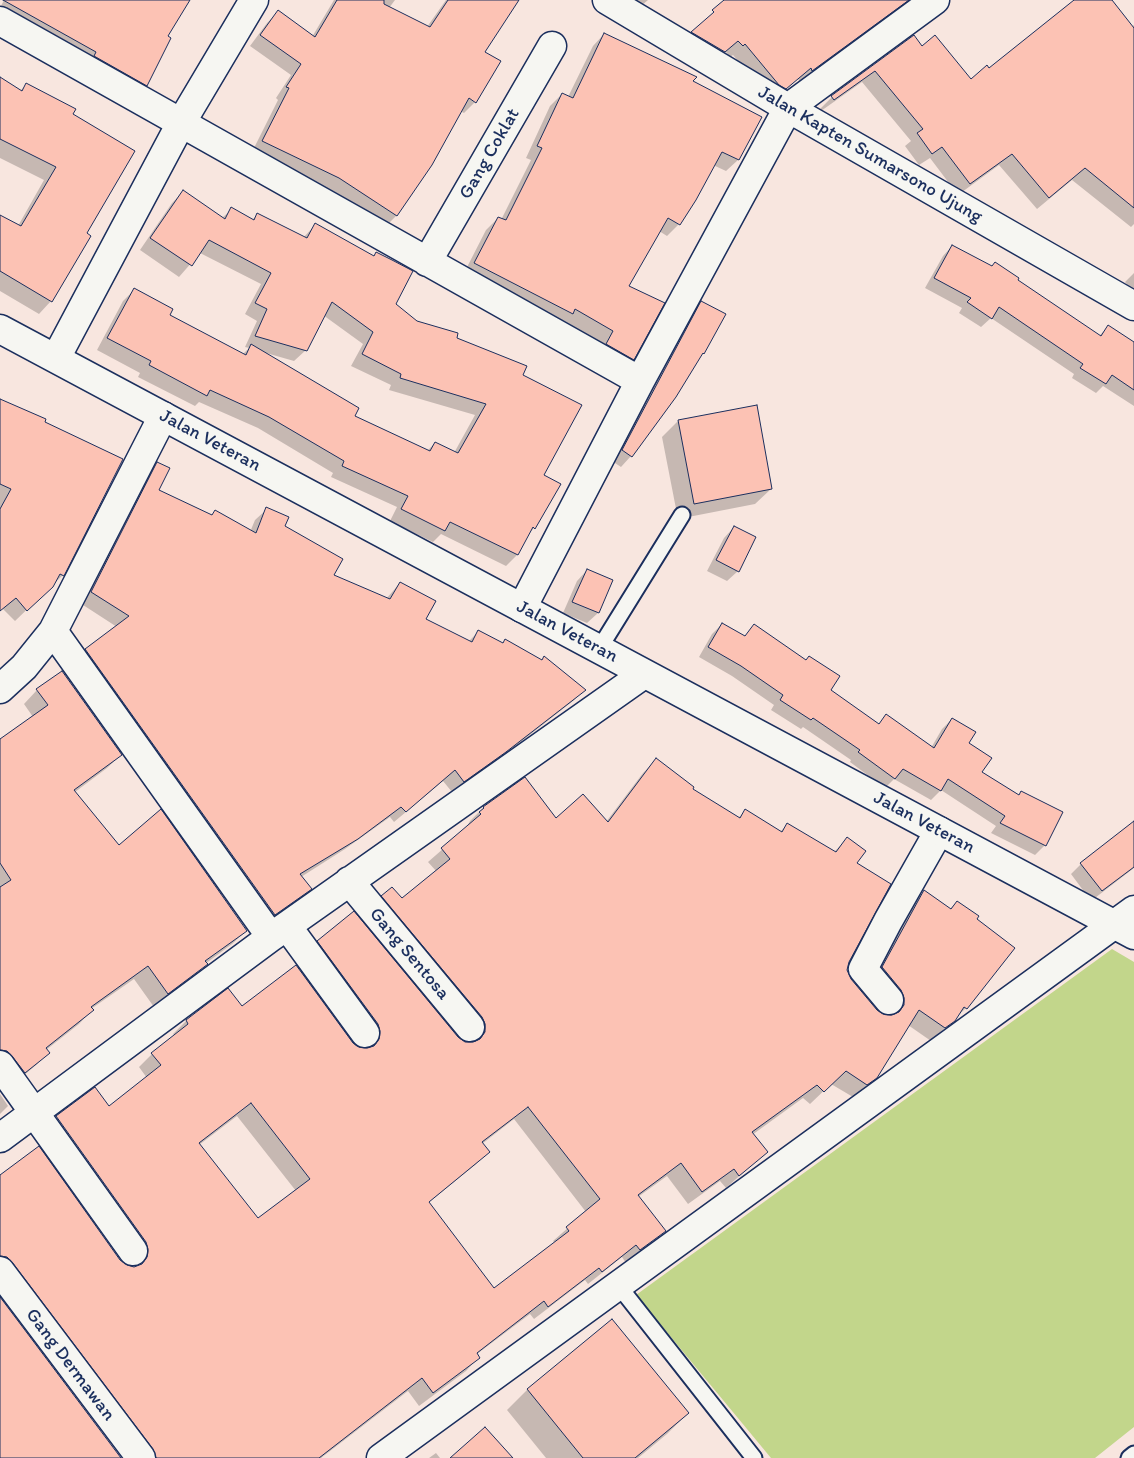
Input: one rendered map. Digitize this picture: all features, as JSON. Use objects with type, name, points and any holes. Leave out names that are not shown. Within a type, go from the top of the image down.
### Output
[{"type":"street","points":[[56,358],[181,123],[254,0]]},
{"type":"street","name":"Jalan Kapten Sumarsono Ujung","points":[[607,0],[788,108],[1134,306]]},
{"type":"street","points":[[522,608],[640,381],[788,108],[935,0]]},
{"type":"street","points":[[0,21],[640,381]]},
{"type":"street","name":"Gang Coklat","points":[[427,262],[552,46]]},
{"type":"street","name":"Jalan Veteran","points":[[0,329],[939,831],[1127,923]]},
{"type":"street","points":[[0,690],[24,667],[53,631],[163,416]]},
{"type":"street","points":[[53,631],[279,931],[365,1033]]},
{"type":"street","points":[[0,1138],[348,881],[644,674]]},
{"type":"street","points":[[889,1000],[865,974],[863,969],[939,831]]},
{"type":"street","name":"Gang Sentosa","points":[[348,881],[470,1027]]},
{"type":"street","points":[[381,1458],[618,1285],[1127,923]]},
{"type":"street","points":[[0,1065],[133,1250]]},
{"type":"street","name":"Gang Dermawan","points":[[0,1271],[141,1458]]},
{"type":"lane","points":[[599,649],[682,515]]},
{"type":"lane","points":[[618,1285],[754,1458]]},
{"type":"lane","points":[[1129,1458],[1134,1454]]},
{"type":"green space","points":[[1112,949],[1134,962],[1134,1427],[1095,1458],[771,1458],[636,1295]]},
{"type":"building","points":[[3,0],[190,0],[168,36],[171,38],[147,86],[94,56],[96,52]]},
{"type":"building","points":[[337,0],[384,0],[384,4],[430,27],[448,0],[519,0],[485,52],[501,61],[476,103],[469,98],[432,165],[397,216],[339,178],[262,141],[289,88],[286,87],[301,64],[260,35],[278,10],[315,37]]},
{"type":"building","points":[[724,0],[909,0],[812,71],[811,68],[786,89],[779,85],[745,44],[743,46],[738,41],[725,52],[691,32],[714,12],[712,10]]},
{"type":"building","points":[[1074,0],[1112,0],[1134,28],[1134,208],[1085,168],[1049,198],[1012,154],[970,184],[942,147],[932,154],[917,133],[923,129],[875,71],[834,100],[831,96],[914,35],[922,46],[935,35],[971,79],[987,65],[989,68]]},
{"type":"building","points":[[604,33],[697,77],[693,81],[762,117],[739,160],[722,152],[680,225],[668,218],[629,286],[665,303],[634,360],[606,344],[613,331],[575,309],[573,314],[474,263],[498,217],[506,220],[542,148],[537,146],[562,93],[573,98]]},
{"type":"building","points":[[0,77],[22,91],[26,83],[76,109],[73,114],[135,151],[87,233],[91,236],[52,302],[0,271],[0,215],[21,226],[56,167],[0,139]]},
{"type":"building","points":[[183,190],[225,219],[231,207],[254,220],[257,213],[307,238],[315,223],[374,256],[376,252],[413,271],[396,304],[417,321],[458,333],[457,338],[527,366],[523,375],[582,405],[544,475],[561,484],[535,529],[533,527],[518,555],[450,522],[445,531],[401,509],[408,496],[342,466],[344,461],[269,417],[210,390],[207,396],[149,365],[151,361],[107,338],[134,288],[173,309],[170,315],[246,355],[251,344],[359,408],[355,416],[430,451],[435,442],[458,453],[486,404],[400,378],[401,374],[362,354],[373,332],[332,302],[307,351],[255,336],[267,309],[255,303],[271,273],[209,240],[192,266],[150,238]]},
{"type":"building","points":[[952,245],[992,266],[995,262],[1019,278],[1018,280],[1101,336],[1108,325],[1134,342],[1134,390],[1112,375],[1106,384],[1080,368],[1083,364],[999,307],[992,319],[967,302],[971,298],[934,278]]},
{"type":"building","points":[[701,301],[726,314],[704,354],[676,397],[632,457],[622,450]]},
{"type":"building","points":[[0,399],[46,419],[45,422],[123,459],[64,576],[60,574],[53,587],[27,611],[16,598],[0,611],[0,509],[11,489],[0,484]]},
{"type":"building","points":[[757,405],[772,489],[694,504],[678,420]]},
{"type":"building","points":[[157,462],[170,468],[159,490],[212,515],[215,510],[256,533],[266,507],[289,517],[285,526],[343,559],[334,575],[390,599],[400,582],[436,601],[426,619],[472,642],[478,630],[503,643],[505,639],[542,660],[544,656],[586,690],[464,782],[455,770],[406,812],[401,807],[358,839],[300,874],[312,889],[275,915],[85,649],[129,616],[91,592]]},
{"type":"building","points":[[734,526],[756,537],[739,572],[716,560]]},
{"type":"building","points":[[587,569],[613,580],[599,613],[572,602]]},
{"type":"building","points":[[722,623],[745,636],[754,624],[806,660],[809,656],[840,676],[831,690],[879,724],[886,714],[934,748],[952,718],[976,732],[969,743],[992,758],[982,772],[1019,795],[1021,791],[1063,812],[1046,846],[1000,823],[1005,816],[948,779],[941,791],[903,769],[895,779],[858,752],[860,750],[813,718],[811,720],[780,700],[783,695],[741,666],[708,647]]},
{"type":"building","points":[[62,671],[122,755],[74,790],[119,845],[161,809],[247,931],[205,961],[208,964],[168,994],[148,966],[91,1007],[94,1010],[46,1048],[50,1053],[25,1073],[7,1051],[0,1050],[0,887],[11,880],[0,863],[0,739],[48,705],[36,689]]},
{"type":"building","points":[[656,758],[694,787],[693,789],[740,818],[745,809],[782,832],[787,823],[836,852],[847,837],[866,851],[857,863],[891,884],[849,962],[847,970],[851,979],[877,1010],[883,1014],[891,1015],[899,1012],[904,1005],[901,990],[882,967],[924,890],[951,909],[957,901],[979,916],[977,919],[1015,948],[967,1009],[964,1007],[955,1021],[945,1028],[919,1010],[877,1078],[867,1085],[846,1071],[824,1092],[817,1085],[752,1132],[768,1152],[739,1176],[734,1169],[702,1192],[681,1163],[638,1195],[666,1231],[640,1250],[636,1245],[602,1272],[599,1268],[548,1307],[544,1301],[477,1353],[480,1358],[433,1393],[422,1378],[319,1458],[156,1458],[153,1449],[12,1262],[7,1257],[0,1256],[0,1175],[39,1146],[120,1260],[134,1267],[142,1264],[147,1257],[148,1249],[146,1242],[56,1116],[95,1087],[109,1106],[161,1065],[151,1053],[188,1024],[186,1020],[228,988],[242,1006],[296,965],[353,1043],[359,1047],[367,1048],[374,1046],[379,1039],[380,1031],[378,1024],[317,941],[354,911],[458,1037],[465,1042],[473,1042],[480,1039],[485,1032],[485,1024],[482,1017],[381,896],[392,887],[402,898],[450,859],[441,848],[481,814],[479,812],[483,807],[525,777],[556,818],[583,794],[608,822]],"holes":[[[251,1103],[310,1179],[258,1218],[199,1143]],[[528,1107],[600,1199],[566,1227],[569,1231],[494,1288],[429,1202],[490,1152],[482,1142]]]},
{"type":"building","points":[[1134,821],[1134,867],[1102,891],[1080,863]]},
{"type":"building","points":[[0,1297],[121,1458],[0,1458]]},
{"type":"building","points":[[612,1319],[689,1413],[635,1458],[583,1458],[527,1389]]},
{"type":"building","points":[[485,1427],[513,1458],[450,1458]]}]
